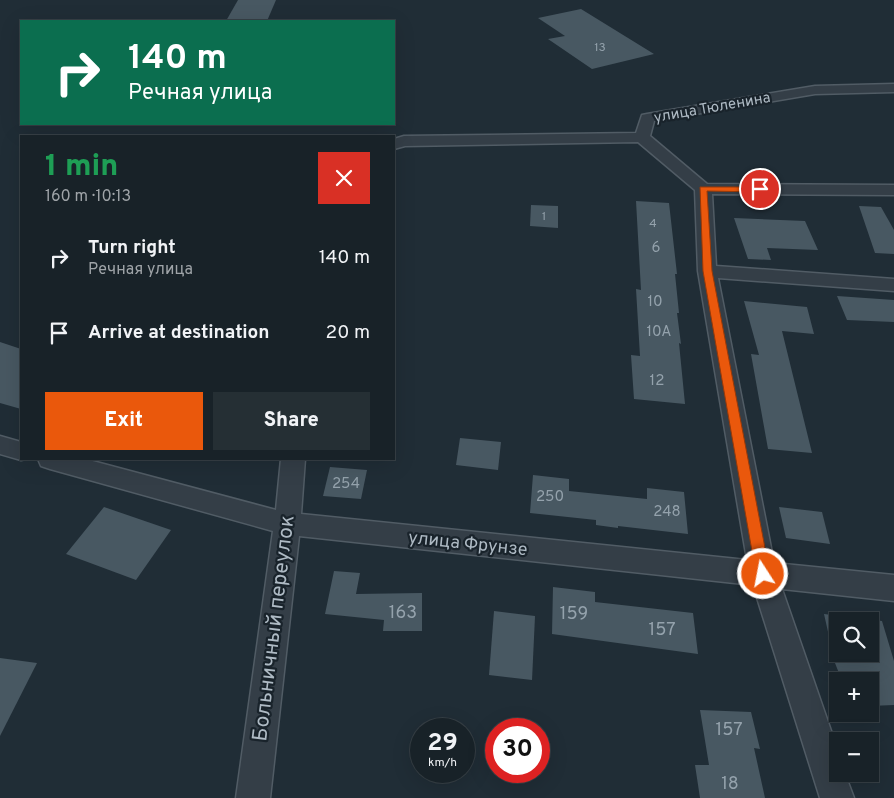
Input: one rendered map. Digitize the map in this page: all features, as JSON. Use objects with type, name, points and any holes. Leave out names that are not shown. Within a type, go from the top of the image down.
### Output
[{"type":"street","name":"улица Тюленина","points":[[395,144],[404,141],[642,137],[647,118],[815,90],[894,88]]},
{"type":"street","points":[[642,137],[703,189],[894,190]]},
{"type":"street","points":[[703,189],[707,271],[763,574],[837,798]]},
{"type":"street","points":[[707,271],[894,285]]},
{"type":"street","points":[[0,445],[20,451]]},
{"type":"street","name":"улица Фрунзе","points":[[54,460],[287,524],[894,588]]},
{"type":"street","name":"Больничный переулок","points":[[253,798],[287,524],[293,460]]},
{"type":"building","points":[[238,0],[276,0],[267,20],[227,20]]},
{"type":"building","points":[[581,9],[654,54],[592,69],[548,39],[565,36],[538,18]]},
{"type":"building","points":[[636,201],[669,203],[677,274],[675,274],[679,313],[677,313],[685,404],[634,399],[631,355],[640,356],[636,289],[641,290]]},
{"type":"building","points":[[531,205],[558,206],[558,228],[530,226]]},
{"type":"building","points":[[859,206],[881,207],[894,230],[894,254],[875,253]]},
{"type":"building","points":[[734,218],[805,221],[818,250],[767,248],[771,260],[748,259]]},
{"type":"building","points":[[837,296],[894,300],[894,322],[847,320]]},
{"type":"building","points":[[744,301],[807,307],[814,334],[782,331],[812,453],[768,449],[751,354],[759,355]]},
{"type":"building","points":[[0,342],[20,349],[20,409],[0,403]]},
{"type":"building","points":[[460,438],[501,442],[498,470],[456,465]]},
{"type":"building","points":[[330,467],[367,470],[361,499],[323,496]]},
{"type":"building","points":[[533,475],[569,479],[569,491],[647,499],[647,488],[684,492],[688,534],[618,526],[618,528],[596,525],[596,520],[530,513]]},
{"type":"building","points":[[104,507],[171,530],[136,580],[66,554]]},
{"type":"building","points":[[779,507],[822,512],[830,544],[786,538]]},
{"type":"building","points":[[334,571],[360,573],[356,594],[422,593],[422,631],[383,631],[384,620],[325,614]]},
{"type":"building","points":[[553,587],[595,592],[595,602],[693,613],[698,654],[552,634]]},
{"type":"building","points":[[494,611],[535,616],[532,680],[489,675]]},
{"type":"building","points":[[824,614],[829,615],[829,636]]},
{"type":"building","points":[[879,621],[882,621],[894,661],[894,705],[879,706],[879,672],[838,672],[835,662],[879,662]]},
{"type":"building","points":[[0,658],[37,663],[0,736]]},
{"type":"building","points":[[700,710],[751,712],[760,749],[754,748],[765,798],[700,798],[695,765],[709,765]]},
{"type":"route","points":[[760,189],[703,189],[707,271],[763,574]]}]
